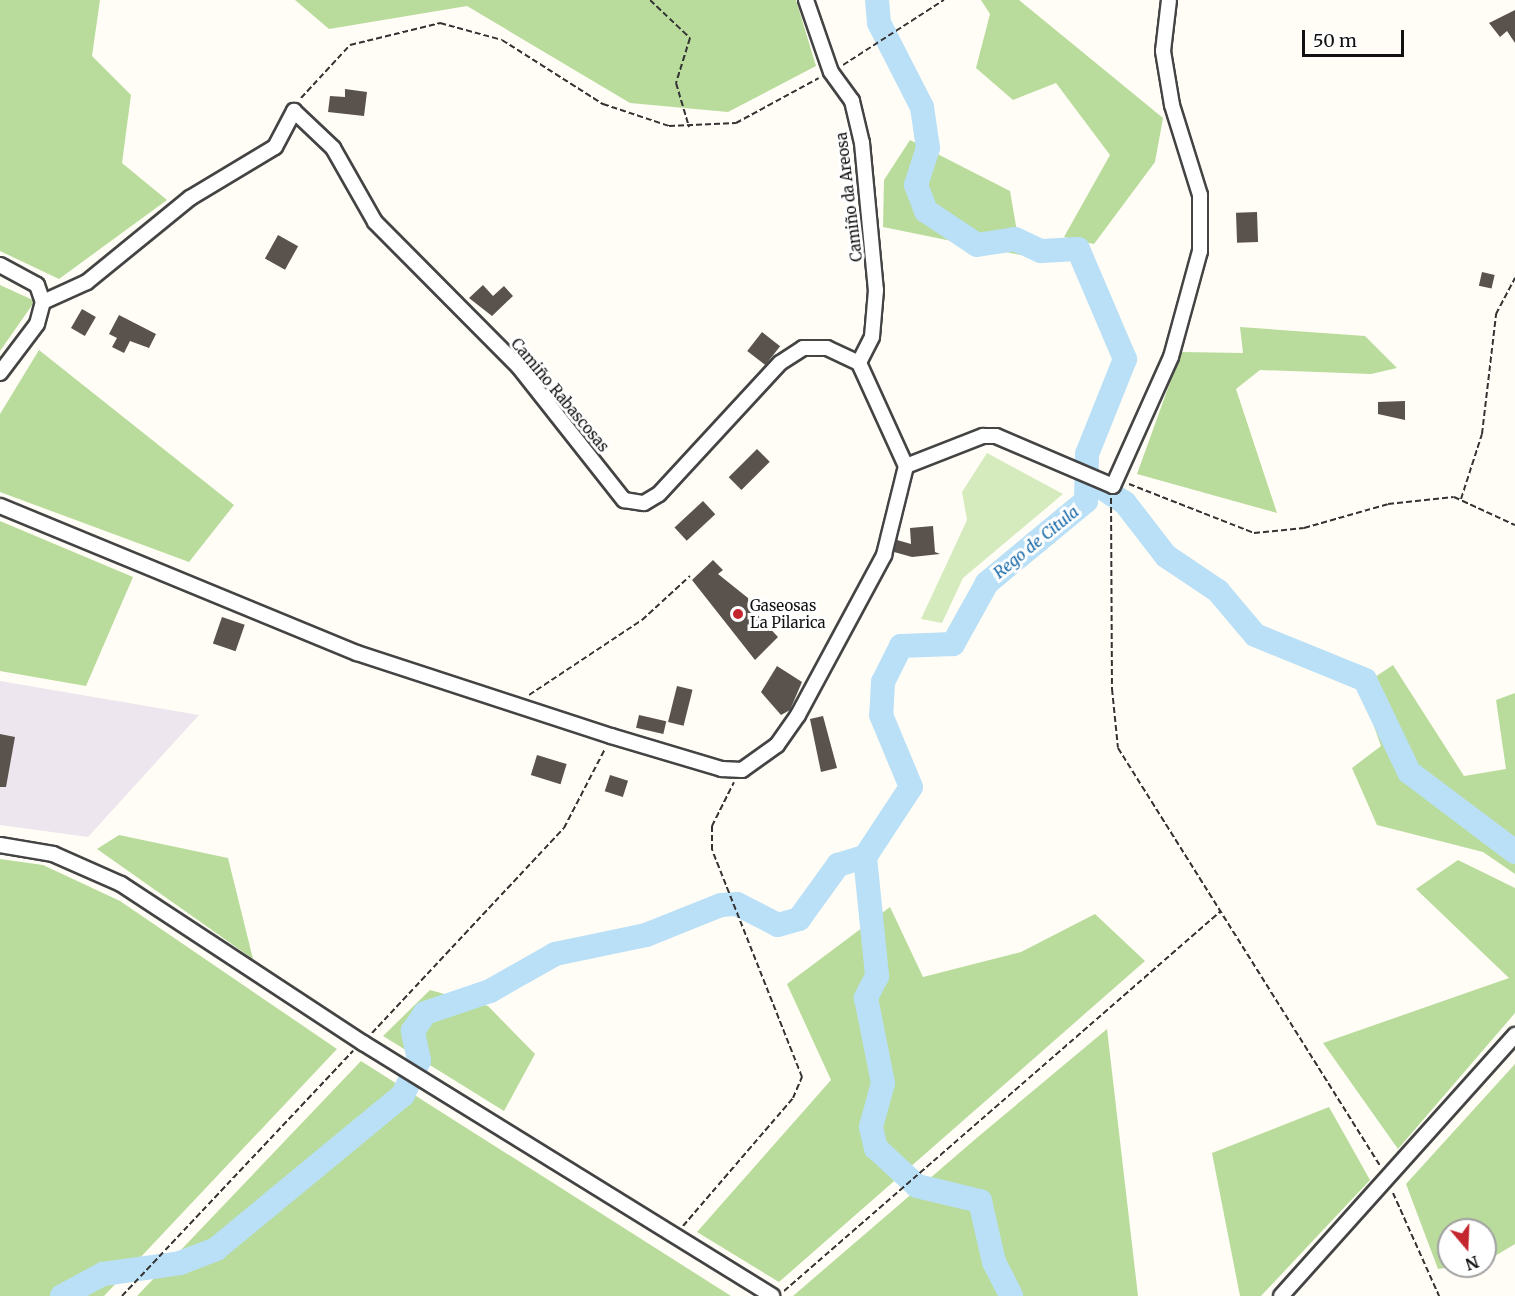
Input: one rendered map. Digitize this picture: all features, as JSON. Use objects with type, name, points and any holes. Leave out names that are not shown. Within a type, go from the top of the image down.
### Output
[{"type":"street","name":"Camiño da Areosa","points":[[806,0],[831,72],[852,101],[862,143],[876,290],[872,336],[859,363]]},
{"type":"street","points":[[906,466],[983,436],[996,436],[1078,475],[1115,483],[1171,357],[1200,251],[1200,195],[1172,105],[1163,51],[1169,0]]},
{"type":"street","points":[[43,302],[87,282],[190,198],[275,147],[294,111]]},
{"type":"street","name":"Camiño Rabascosas","points":[[294,111],[333,148],[375,222],[518,366],[624,500],[644,503],[659,494],[780,363],[803,348],[827,348],[859,363]]},
{"type":"street","points":[[0,265],[37,285],[43,302],[37,324],[0,373]]},
{"type":"street","points":[[0,506],[357,653],[722,770],[742,770],[777,745],[798,715],[884,555],[906,466],[859,363]]},
{"type":"street","points":[[0,845],[53,854],[121,884],[363,1043],[673,1237],[772,1296]]},
{"type":"street","points":[[1281,1296],[1515,1035]]},
{"type":"path","points":[[650,0],[690,38],[676,83],[688,126]]},
{"type":"path","points":[[294,111],[314,79],[350,45],[440,23],[502,40],[627,115],[688,126],[736,123],[831,72],[944,0]]},
{"type":"path","points":[[1461,499],[1482,434],[1496,314],[1515,278]]},
{"type":"path","points":[[1439,1296],[1386,1178],[1118,748],[1109,581],[1115,483],[1254,533],[1304,528],[1388,504],[1461,499],[1515,525]]},
{"type":"path","points":[[514,704],[642,620],[690,576]]},
{"type":"path","points":[[122,1296],[564,828],[611,736]]},
{"type":"path","points":[[673,1237],[793,1098],[802,1077],[712,850],[712,826],[720,803],[742,770]]},
{"type":"path","points":[[778,1296],[1221,911]]},
{"type":"shaded area","points":[[0,681],[199,715],[88,837],[0,825]]},
{"type":"green space","points":[[0,0],[100,0],[92,56],[131,95],[122,163],[167,200],[59,279],[0,251]]},
{"type":"green space","points":[[295,0],[796,0],[816,66],[728,112],[630,103],[467,6],[329,29]]},
{"type":"green space","points":[[981,0],[1019,0],[1163,118],[1155,162],[1094,244],[1064,237],[1110,155],[1056,83],[1013,100],[976,68],[990,14]]},
{"type":"green space","points":[[910,140],[1010,191],[1021,255],[883,227],[884,180]]},
{"type":"green space","points":[[0,285],[35,301],[0,351]]},
{"type":"green space","points":[[1240,327],[1365,336],[1397,368],[1371,374],[1260,370],[1236,389],[1277,513],[1137,474],[1181,352],[1243,353]]},
{"type":"green space","points":[[39,350],[234,505],[189,562],[0,492],[0,414]]},
{"type":"green space","points":[[987,453],[1063,494],[963,578],[942,623],[921,619],[967,520],[962,492]]},
{"type":"green space","points":[[0,521],[133,577],[86,686],[0,671]]},
{"type":"green space","points":[[1393,665],[1464,776],[1506,769],[1496,700],[1515,693],[1515,874],[1483,852],[1377,825],[1352,768],[1381,746],[1360,687]]},
{"type":"green space","points":[[119,835],[228,858],[253,959],[97,849]]},
{"type":"green space","points":[[0,859],[43,865],[120,901],[337,1049],[104,1296],[0,1296]]},
{"type":"green space","points":[[1458,860],[1515,888],[1515,1013],[1398,1149],[1323,1043],[1509,978],[1416,889]]},
{"type":"green space","points":[[890,907],[923,977],[1021,952],[1095,914],[1145,961],[779,1282],[697,1232],[831,1080],[787,984]]},
{"type":"green space","points":[[430,990],[488,1006],[535,1054],[504,1111],[383,1036]]},
{"type":"green space","points":[[1107,1029],[1138,1296],[793,1296],[979,1136]]},
{"type":"green space","points":[[361,1061],[731,1296],[137,1296]]},
{"type":"green space","points":[[1515,1064],[1515,1244],[1497,1255],[1497,1218],[1437,1218],[1437,1266],[1406,1184]]},
{"type":"green space","points":[[1329,1107],[1370,1180],[1261,1296],[1240,1296],[1212,1153]]},
{"type":"building","points":[[1515,10],[1515,43],[1507,31],[1500,37],[1489,23]]},
{"type":"building","points":[[345,89],[367,92],[364,116],[328,112],[330,96],[345,97]]},
{"type":"building","points":[[1257,212],[1258,242],[1237,243],[1236,213]]},
{"type":"building","points":[[278,235],[298,246],[285,270],[265,259]]},
{"type":"building","points":[[1482,272],[1495,275],[1492,289],[1479,286]]},
{"type":"building","points":[[483,285],[493,296],[504,286],[513,296],[492,316],[469,298]]},
{"type":"building","points":[[82,309],[96,317],[85,336],[71,328]]},
{"type":"building","points":[[119,315],[156,334],[149,348],[130,341],[124,353],[112,347],[117,338],[109,334]]},
{"type":"building","points":[[762,332],[780,346],[765,365],[747,351]]},
{"type":"building","points":[[1405,401],[1405,420],[1378,414],[1378,402]]},
{"type":"building","points":[[757,449],[770,462],[741,490],[729,477]]},
{"type":"building","points":[[703,501],[715,514],[687,541],[674,528]]},
{"type":"building","points":[[933,526],[935,552],[940,554],[912,557],[894,552],[897,540],[911,544],[910,528]]},
{"type":"building","name":"Gaseosas La Pilarica","points":[[713,560],[723,570],[718,574],[748,598],[749,606],[778,637],[755,660],[692,580]]},
{"type":"building","points":[[222,617],[245,625],[236,651],[213,643]]},
{"type":"building","points":[[777,666],[802,682],[790,710],[781,715],[761,692]]},
{"type":"building","points":[[677,686],[693,690],[684,726],[668,722]]},
{"type":"building","points":[[639,715],[666,721],[663,734],[636,728]]},
{"type":"building","points":[[823,716],[837,768],[821,772],[810,719]]},
{"type":"building","points":[[0,734],[15,737],[6,787],[0,787]]},
{"type":"building","points":[[537,755],[567,764],[561,784],[531,775]]},
{"type":"building","points":[[610,775],[628,781],[623,797],[605,791]]},
{"type":"waterway","name":"Rego de Citula","points":[[877,0],[879,23],[922,107],[928,148],[916,185],[926,211],[977,245],[1015,239],[1041,251],[1078,249],[1125,359],[1087,454],[1086,501],[987,583],[953,644],[901,646],[883,682],[881,715],[911,787],[865,857],[877,976],[866,998],[883,1083],[871,1127],[876,1148],[917,1186],[980,1201],[994,1262],[1011,1296]]},
{"type":"waterway","points":[[1087,478],[1125,503],[1166,556],[1218,591],[1255,635],[1365,680],[1409,772],[1515,852]]},
{"type":"waterway","points":[[62,1296],[103,1274],[180,1263],[216,1249],[403,1095],[419,1060],[413,1031],[425,1013],[490,991],[555,954],[646,935],[721,905],[737,904],[778,925],[799,919],[838,865],[865,857]]},
{"type":"place","name":"Gaseosas La Pilarica","points":[[738,614]]}]
